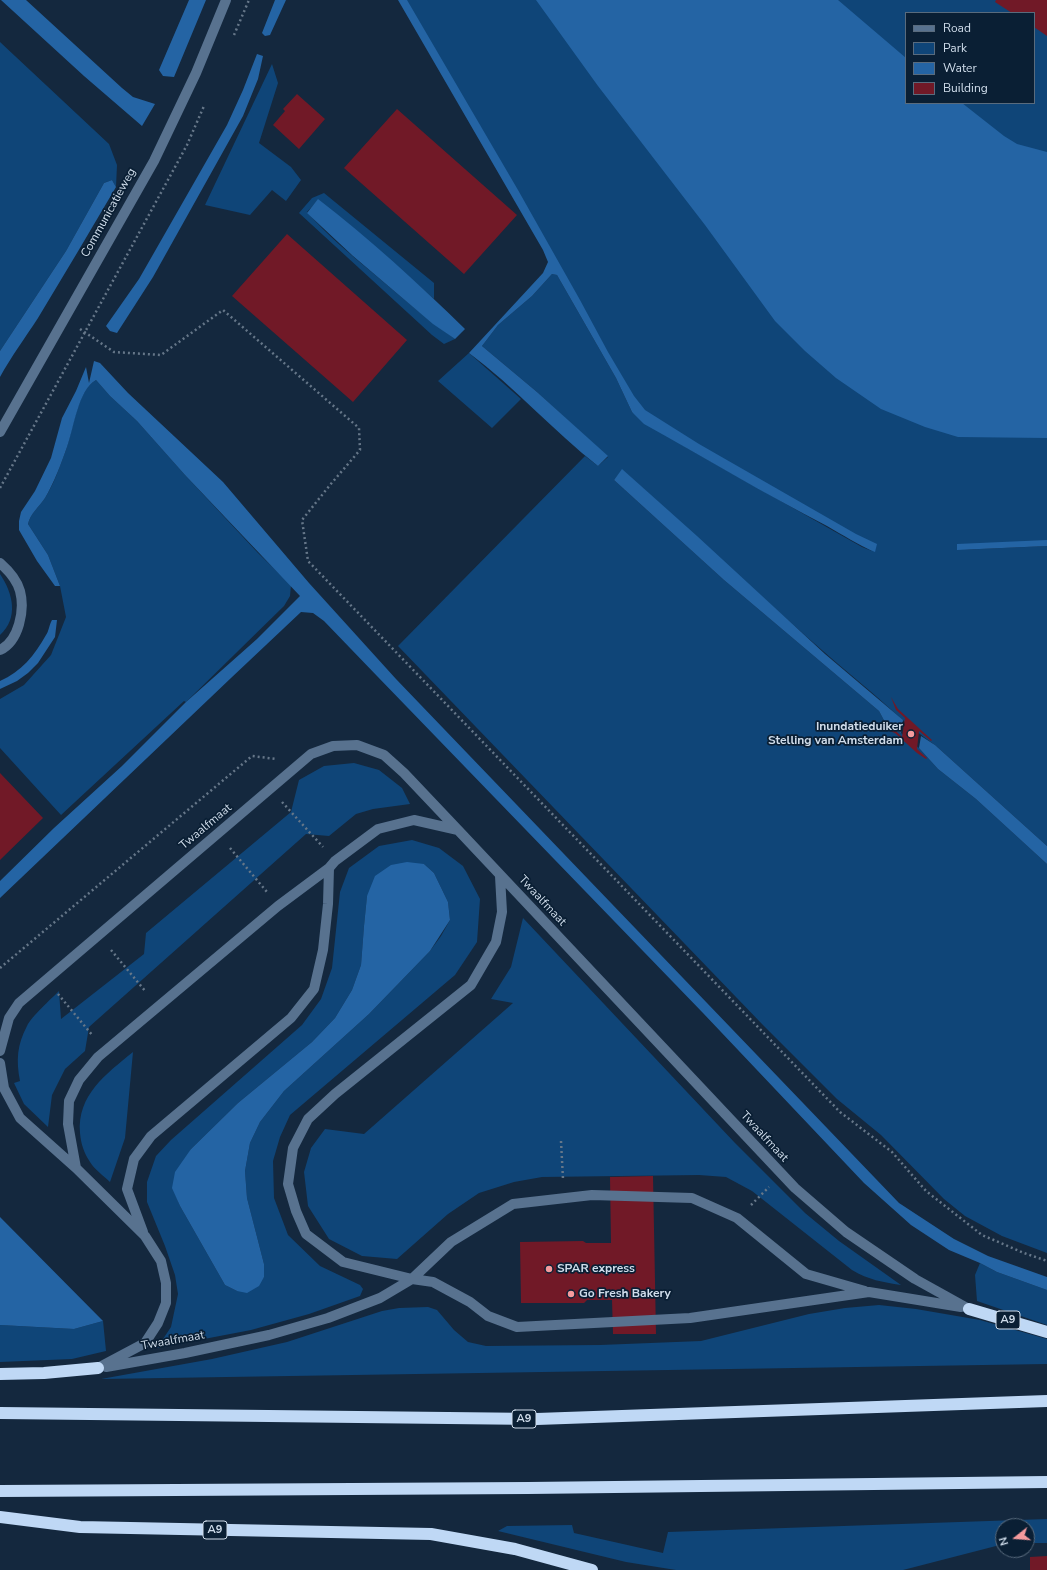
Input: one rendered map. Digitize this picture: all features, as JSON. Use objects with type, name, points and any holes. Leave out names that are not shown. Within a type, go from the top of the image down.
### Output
[{"type":"highway","name":"A9","points":[[969,1309],[1047,1332]]},
{"type":"highway","name":"A9","points":[[0,1374],[44,1373],[98,1368]]},
{"type":"highway","name":"A9","points":[[0,1412],[537,1419],[1047,1402]]},
{"type":"highway","points":[[0,1491],[528,1488],[1047,1482]]},
{"type":"highway","name":"A9","points":[[0,1517],[80,1527],[431,1534],[515,1549],[592,1570]]},
{"type":"street","name":"Communicatieweg","points":[[0,432],[154,161],[196,73],[226,0]]},
{"type":"street","points":[[0,563],[10,572],[20,590],[21,615],[16,634],[5,648],[0,650]]},
{"type":"street","name":"Twaalfmaat","points":[[0,1051],[9,1018],[20,1003],[99,935],[311,754],[333,746],[357,745],[384,755],[404,773],[795,1188],[846,1232],[915,1279],[969,1309]]},
{"type":"street","points":[[76,1168],[68,1124],[69,1101],[79,1080],[98,1057],[278,906],[378,829],[414,820],[458,830]]},
{"type":"street","name":"Twaalfmaat","points":[[98,1368],[145,1343],[158,1323],[166,1303],[166,1283],[161,1262],[145,1236],[127,1189],[134,1159],[151,1136],[291,1018],[314,989],[323,950],[328,904],[329,868]]},
{"type":"street","name":"Twaalfmaat","points":[[500,876],[502,912],[496,942],[470,985],[324,1104],[308,1119],[293,1148],[288,1184],[296,1211],[306,1234],[343,1262],[412,1280],[433,1282],[470,1302],[488,1316],[516,1326],[690,1318],[869,1292]]},
{"type":"street","name":"Twaalfmaat","points":[[0,1063],[4,1088],[20,1118],[76,1168],[145,1236]]},
{"type":"street","name":"Twaalfmaat","points":[[98,1368],[186,1353],[269,1336],[328,1318],[380,1298],[412,1280],[451,1242],[513,1204],[592,1195],[692,1198],[737,1218],[806,1274],[869,1292],[969,1309]]},
{"type":"path","points":[[65,319],[114,352],[161,355],[222,310],[359,428],[360,450],[302,520],[308,561],[840,1112],[892,1152],[926,1192],[982,1235],[1024,1253],[1047,1260]]},
{"type":"path","points":[[218,834],[278,906]]},
{"type":"path","points":[[99,935],[158,1006]]},
{"type":"path","points":[[47,980],[105,1051]]},
{"type":"path","points":[[562,1141],[564,1198]]},
{"type":"path","points":[[737,1218],[782,1175]]},
{"type":"green space","points":[[405,0],[1047,0],[1047,543],[957,550],[1047,546],[1047,846],[935,745],[909,726],[807,637],[622,470],[614,480],[724,580],[879,711],[886,724],[901,733],[919,748],[938,769],[976,799],[1047,864],[1047,1253],[1002,1236],[965,1216],[944,1199],[881,1135],[837,1099],[762,1024],[398,646],[585,456],[598,466],[608,457],[537,392],[482,346],[498,325],[532,296],[552,274],[557,275],[616,378],[632,412],[687,448],[862,547],[872,551],[665,426],[635,404]]},
{"type":"green space","points":[[0,42],[109,144],[117,165],[116,187],[112,180],[104,183],[66,251],[0,351]]},
{"type":"green space","points":[[272,64],[278,83],[259,143],[291,167],[301,180],[286,201],[272,190],[250,215],[205,205]]},
{"type":"green space","points":[[324,193],[434,283],[434,299],[318,200],[307,212],[348,252],[414,308],[455,339],[444,344],[432,335],[299,213],[312,198]]},
{"type":"green space","points":[[469,353],[521,399],[492,428],[438,381]]},
{"type":"green space","points":[[96,380],[110,396],[137,421],[258,553],[291,585],[290,596],[284,606],[186,702],[184,701],[61,815],[0,748],[0,699],[24,685],[51,655],[66,617],[60,586],[48,555],[28,524],[29,520],[48,493],[57,475],[66,450],[76,412],[84,393]]},
{"type":"green space","points":[[0,574],[5,581],[11,597],[12,613],[10,621],[0,635]]},
{"type":"green space","points":[[354,763],[379,770],[402,788],[410,804],[373,809],[356,814],[329,836],[306,834],[89,1027],[85,1051],[65,1069],[52,1095],[48,1127],[24,1104],[14,1083],[20,1081],[18,1066],[19,1046],[27,1026],[33,1018],[59,991],[61,1019],[144,954],[146,933],[291,812],[299,780],[324,766]]},
{"type":"green space","points":[[412,840],[439,848],[463,866],[480,899],[477,942],[455,975],[290,1115],[280,1137],[273,1161],[274,1198],[288,1235],[320,1266],[360,1285],[363,1289],[360,1296],[309,1314],[251,1330],[157,1348],[171,1327],[178,1294],[175,1275],[147,1202],[147,1182],[156,1156],[171,1140],[302,1025],[321,999],[332,968],[340,892],[349,868],[379,846]],"holes":[[[424,864],[434,873],[448,902],[450,920],[441,936],[430,951],[369,1014],[284,1091],[260,1122],[250,1143],[245,1171],[247,1198],[264,1264],[264,1277],[237,1291],[225,1285],[180,1206],[173,1188],[191,1149],[238,1103],[312,1042],[335,1018],[352,990],[361,965],[367,896]]]},
{"type":"green space","points":[[523,918],[735,1143],[805,1213],[839,1241],[901,1285],[876,1280],[852,1270],[752,1191],[726,1177],[699,1175],[542,1177],[514,1182],[479,1193],[448,1214],[397,1259],[362,1256],[329,1239],[308,1206],[304,1172],[311,1148],[325,1129],[364,1134],[513,1003],[491,999],[511,967]]},
{"type":"green space","points":[[133,1052],[125,1138],[110,1182],[94,1168],[86,1155],[80,1137],[80,1120],[83,1107],[95,1086]]},
{"type":"green space","points":[[980,1263],[997,1272],[1047,1290],[1047,1325],[977,1301],[975,1275]]},
{"type":"green space","points":[[879,1305],[916,1309],[980,1320],[1047,1339],[1047,1364],[101,1379],[212,1359],[287,1342],[382,1311],[399,1308],[428,1307],[437,1310],[454,1330],[468,1342],[486,1346],[600,1345],[701,1341],[809,1314],[845,1308]]},
{"type":"green space","points":[[103,1321],[106,1351],[72,1359],[0,1362],[0,1325],[74,1329]]},
{"type":"green space","points":[[1035,1519],[1047,1519],[1047,1543],[1035,1543]]},
{"type":"green space","points":[[995,1521],[995,1546],[903,1570],[676,1570],[626,1562],[498,1531],[507,1526],[572,1525],[574,1533],[663,1553],[668,1532]]},
{"type":"water","points":[[1,0],[26,0],[133,97],[155,104],[142,126],[84,76]]},
{"type":"water","points":[[189,0],[206,0],[174,77],[163,76],[159,70]]},
{"type":"water","points":[[275,0],[286,0],[270,35],[265,36],[262,33]]},
{"type":"water","points":[[398,0],[407,0],[518,190],[608,352],[634,396],[645,410],[699,444],[856,534],[877,544],[875,552],[644,424],[632,412],[616,378],[557,275],[552,274],[532,296],[498,325],[482,346],[537,392],[608,456],[598,466],[502,380],[469,353],[543,273],[548,262],[543,250]]},
{"type":"water","points":[[536,0],[838,0],[905,57],[905,104],[963,104],[1004,136],[1017,144],[1047,152],[1047,438],[958,437],[925,427],[881,409],[836,378],[805,351],[775,321],[705,225],[598,86]]},
{"type":"water","points":[[257,54],[263,56],[258,79],[243,116],[153,277],[117,333],[110,331],[106,326],[139,279],[227,125]]},
{"type":"water","points":[[112,180],[116,187],[38,318],[0,377],[0,351],[66,251],[104,183]]},
{"type":"water","points":[[318,199],[356,229],[430,295],[465,329],[455,339],[433,324],[353,256],[307,213]]},
{"type":"water","points":[[94,361],[100,363],[128,393],[223,482],[309,583],[396,679],[899,1203],[954,1239],[988,1256],[1047,1277],[1047,1290],[997,1272],[949,1250],[911,1225],[864,1183],[703,1013],[324,621],[313,613],[301,612],[0,898],[0,881],[54,828],[122,766],[186,702],[257,639],[300,596],[185,475],[137,421],[110,396],[96,380],[85,392],[77,410],[67,447],[57,473],[45,498],[29,520],[28,524],[48,555],[60,586],[55,586],[37,561],[19,530],[19,521],[21,512],[35,491],[51,458],[62,418],[86,367],[89,383]]},
{"type":"water","points":[[622,469],[825,654],[903,720],[901,733],[886,724],[879,711],[724,580],[614,480]]},
{"type":"water","points":[[1047,540],[1047,546],[957,550],[957,544]]},
{"type":"water","points":[[52,620],[57,620],[55,637],[38,663],[17,681],[0,689],[0,681],[21,668],[32,656],[47,633]]},
{"type":"water","points":[[921,736],[935,745],[1047,846],[1047,864],[976,799],[938,769],[919,748]]},
{"type":"water","points":[[407,862],[424,864],[434,873],[448,902],[450,920],[430,951],[369,1014],[284,1091],[260,1122],[250,1143],[245,1171],[247,1198],[264,1264],[264,1277],[259,1286],[247,1293],[237,1291],[225,1285],[180,1206],[172,1188],[175,1172],[191,1149],[238,1103],[312,1042],[335,1018],[352,990],[361,965],[367,896],[375,876],[391,865]]},
{"type":"water","points":[[0,1217],[103,1321],[74,1329],[0,1325]]},
{"type":"building","points":[[996,0],[1047,0],[1047,36],[1035,28],[1035,12],[1010,12],[995,2]]},
{"type":"building","points":[[297,94],[325,119],[299,149],[273,125],[285,111],[283,109]]},
{"type":"building","points":[[397,109],[517,215],[464,274],[344,168]]},
{"type":"building","points":[[287,234],[407,340],[353,402],[232,296]]},
{"type":"building","points":[[891,697],[898,709],[932,740],[931,741],[919,731],[917,749],[927,758],[926,759],[895,733],[884,729],[896,731],[902,737],[905,718],[896,710]]},
{"type":"building","points":[[0,773],[43,818],[0,860]]},
{"type":"building","points":[[653,1176],[656,1334],[613,1334],[612,1300],[587,1300],[584,1303],[521,1303],[520,1242],[583,1241],[586,1243],[611,1243],[610,1177]]},
{"type":"building","points":[[1047,1556],[1047,1570],[1030,1570],[1030,1558],[1035,1558],[1035,1557]]},
{"type":"place","name":"Inundatieduiker Stelling van Amsterdam","points":[[911,734]]},
{"type":"place","name":"SPAR express","points":[[549,1269]]},
{"type":"place","name":"Go Fresh Bakery","points":[[571,1294]]}]
